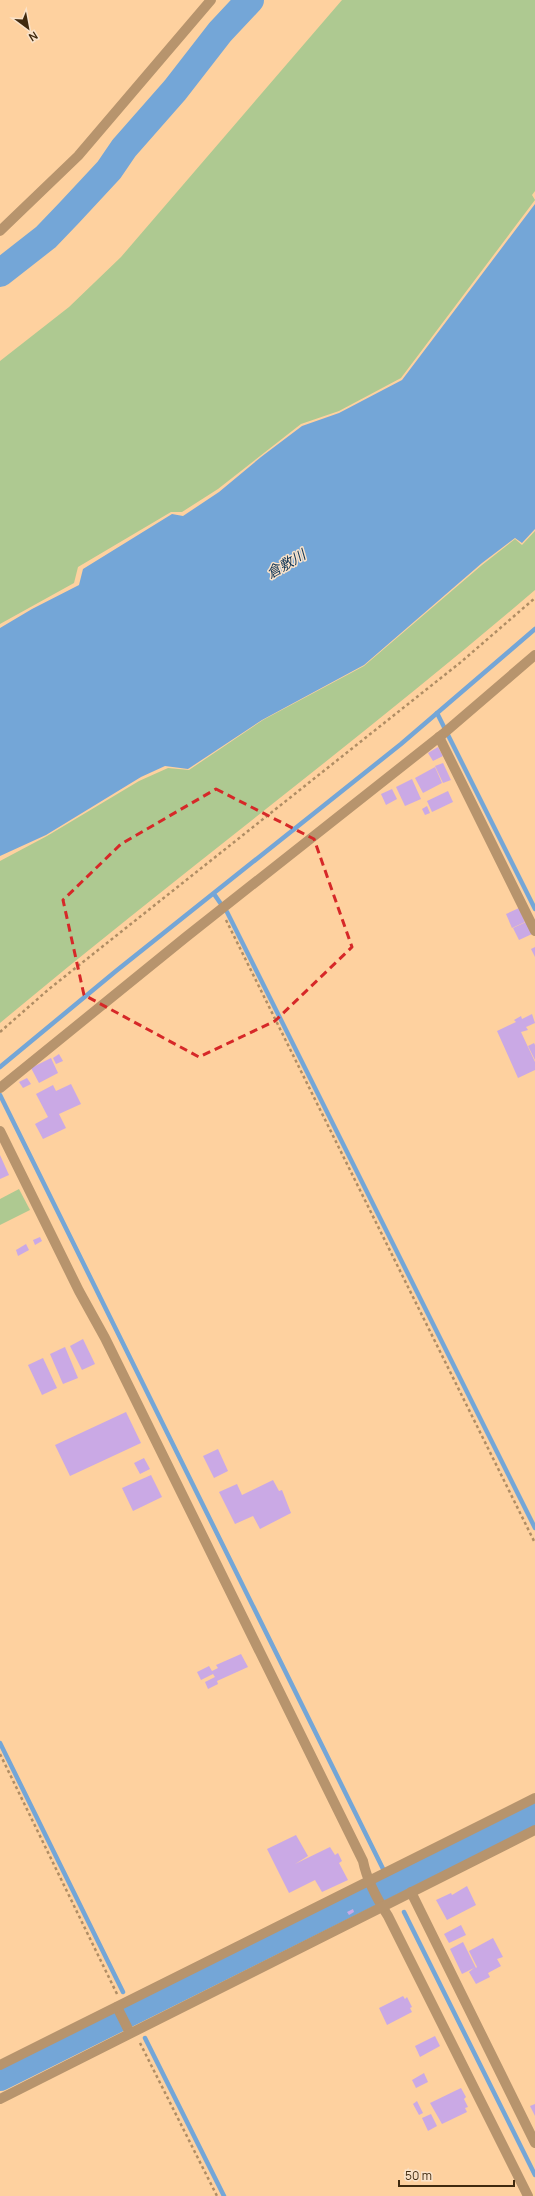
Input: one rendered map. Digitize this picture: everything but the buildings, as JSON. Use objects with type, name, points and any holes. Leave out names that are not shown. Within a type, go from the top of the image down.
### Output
[{"type":"street","points":[[0,232],[78,156],[211,0]]},
{"type":"street","points":[[1,1088],[220,911],[444,734],[535,655]]},
{"type":"street","points":[[444,734],[535,931]]},
{"type":"street","points":[[0,1131],[79,1291],[105,1338],[360,1854],[379,1903],[528,2196]]},
{"type":"street","points":[[0,2065],[370,1883],[390,1870],[535,1798]]},
{"type":"street","points":[[0,2099],[379,1903],[411,1892],[535,1830]]},
{"type":"street","points":[[411,1892],[535,2143]]},
{"type":"street","points":[[118,2008],[125,2024],[132,2032]]},
{"type":"path","points":[[0,1032],[49,989],[461,662],[535,598]]},
{"type":"path","points":[[220,911],[238,942],[535,1543]]},
{"type":"path","points":[[0,1754],[116,1990],[118,2008]]},
{"type":"path","points":[[132,2032],[217,2196]]},
{"type":"highlighted area","points":[[216,789],[314,839],[352,947],[275,1021],[199,1057],[84,995],[63,900],[121,844]]},
{"type":"green space","points":[[342,0],[535,0],[535,191],[532,195],[535,200],[401,378],[339,411],[301,424],[218,489],[182,512],[171,512],[78,567],[74,583],[0,624],[0,361],[69,307],[121,257]]},
{"type":"green space","points":[[535,531],[535,590],[403,700],[133,914],[0,1023],[0,861],[47,836],[139,781],[168,768],[189,770],[263,720],[364,666],[482,565],[515,539],[522,545]]},
{"type":"green space","points":[[19,1189],[30,1210],[0,1225],[0,1199]]},
{"type":"water","name":"倉敷川","points":[[535,204],[535,529],[522,543],[515,538],[482,563],[364,665],[262,720],[188,769],[165,766],[141,777],[46,835],[0,856],[0,628],[32,609],[79,585],[83,569],[172,514],[183,516],[219,492],[261,457],[302,426],[339,413],[402,380]]},
{"type":"waterway","points":[[0,273],[46,237],[109,170],[124,148],[175,90],[220,32],[250,0]]},
{"type":"waterway","points":[[0,1067],[116,971],[401,744],[535,629]]},
{"type":"waterway","points":[[437,713],[535,909]]},
{"type":"waterway","points":[[214,894],[221,904]]},
{"type":"waterway","points":[[227,912],[535,1528]]},
{"type":"waterway","points":[[0,1095],[392,1887]]},
{"type":"waterway","points":[[0,1743],[123,1992]]},
{"type":"waterway","points":[[0,2077],[535,1810]]},
{"type":"waterway","points":[[404,1912],[535,2175]]},
{"type":"waterway","points":[[130,2007],[135,2017]]},
{"type":"waterway","points":[[145,2038],[224,2196]]}]
